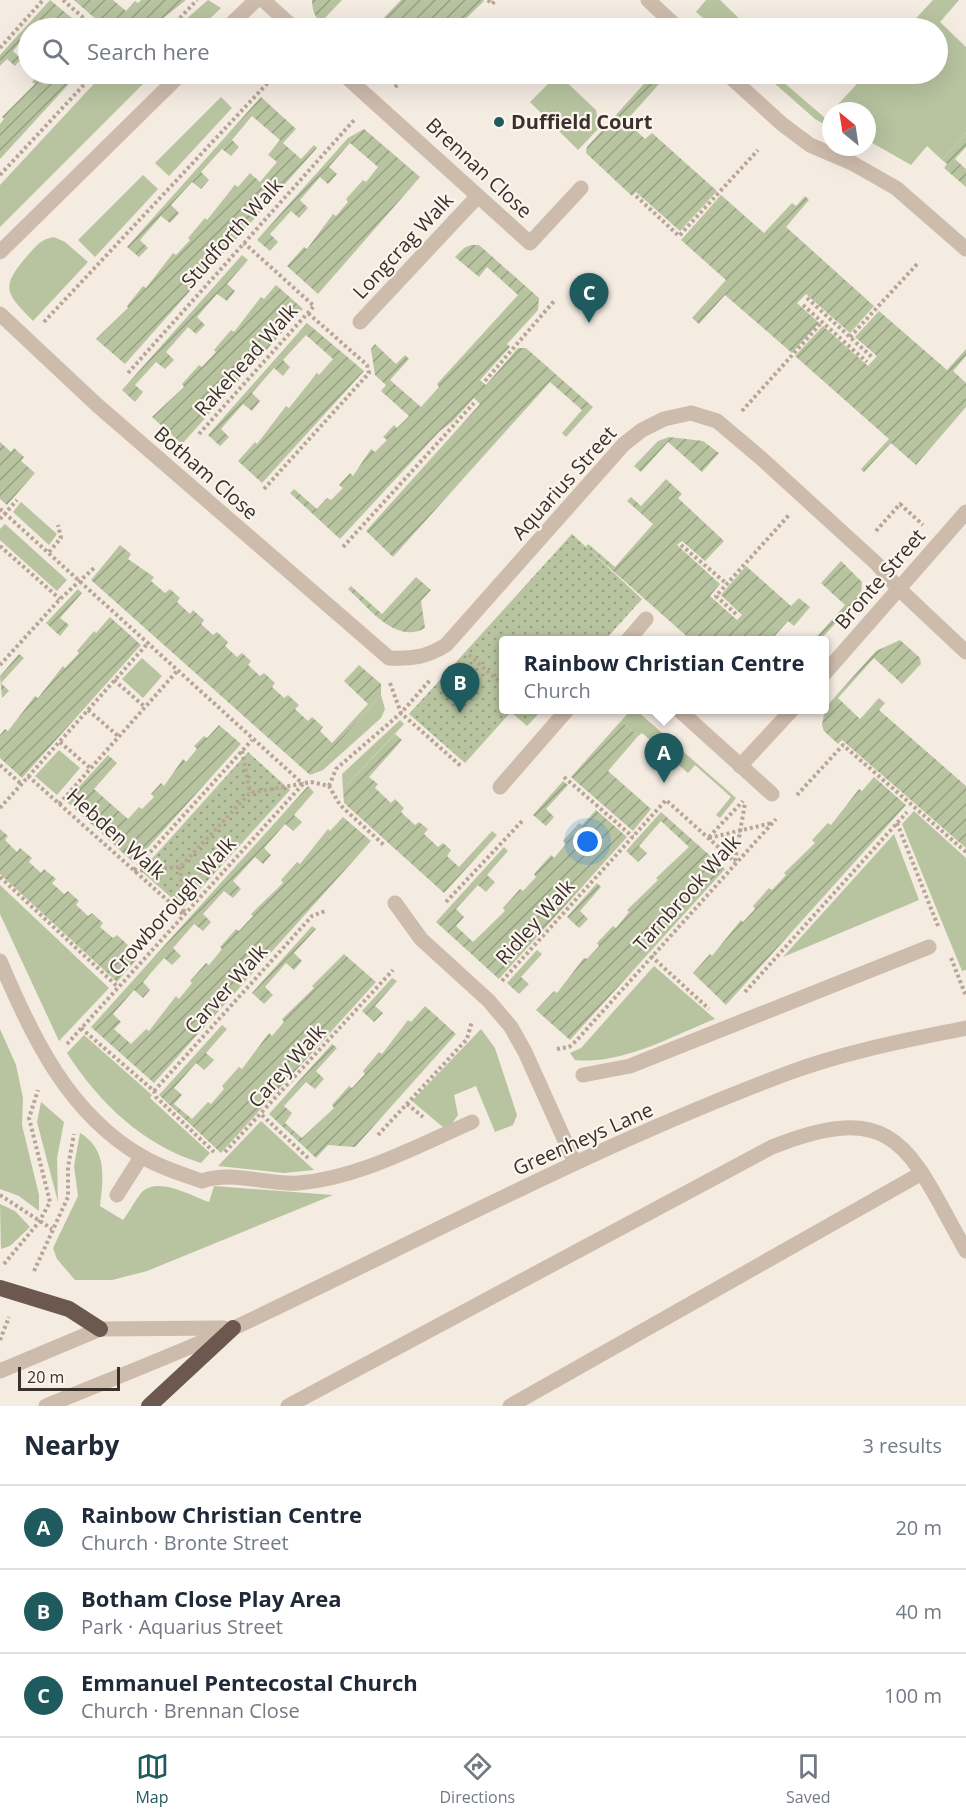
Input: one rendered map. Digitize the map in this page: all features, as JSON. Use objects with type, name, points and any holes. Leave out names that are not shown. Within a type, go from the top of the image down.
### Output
[{"type":"highway","points":[[0,1288],[69,1309],[100,1329]]},
{"type":"highway","points":[[149,1406],[233,1328]]},
{"type":"street","points":[[237,18],[256,0]]},
{"type":"street","points":[[263,0],[283,18]]},
{"type":"street","points":[[648,0],[667,18]]},
{"type":"street","points":[[0,252],[171,84]]},
{"type":"street","name":"Brennan Close","points":[[354,84],[530,243],[581,188]]},
{"type":"street","points":[[739,84],[810,145],[852,163],[896,188],[966,249]]},
{"type":"street","name":"Longcrag Walk","points":[[360,322],[477,197]]},
{"type":"street","name":"Botham Close","points":[[0,314],[97,405],[389,658]]},
{"type":"street","name":"Aquarius Street","points":[[389,658],[414,659],[431,654],[446,645],[624,444],[642,430],[664,419],[691,412],[724,425],[870,557],[899,589],[966,652]]},
{"type":"street","name":"Bronte Street","points":[[829,668],[966,512]]},
{"type":"street","points":[[631,636],[646,619]]},
{"type":"street","points":[[500,787],[564,714]]},
{"type":"street","points":[[683,714],[772,794]]},
{"type":"street","points":[[740,766],[788,714]]},
{"type":"street","points":[[395,903],[421,939],[489,1001],[511,1027],[525,1052],[575,1163]]},
{"type":"street","points":[[583,1075],[630,1066],[929,947]]},
{"type":"street","points":[[0,961],[18,1004],[51,1067],[83,1111],[141,1156],[202,1181],[216,1176],[296,1183],[327,1179],[361,1169],[472,1122]]},
{"type":"street","name":"Greenheys Lane","points":[[46,1406],[233,1328],[575,1163],[793,1072],[854,1053],[966,1028]]},
{"type":"street","points":[[288,1406],[772,1147],[809,1132],[858,1127],[879,1133],[894,1141],[907,1152],[922,1173],[962,1235],[966,1251]]},
{"type":"street","points":[[117,1195],[141,1156]]},
{"type":"street","points":[[510,1406],[922,1173]]},
{"type":"street","name":"Greenheys Lane","points":[[0,1371],[100,1329],[233,1328]]},
{"type":"path","points":[[27,18],[43,0]]},
{"type":"path","points":[[63,0],[84,18]]},
{"type":"path","points":[[180,18],[197,0]]},
{"type":"path","points":[[488,0],[492,4],[496,0]]},
{"type":"path","points":[[0,48],[18,28]]},
{"type":"path","points":[[0,175],[85,84]]},
{"type":"path","points":[[40,327],[267,84]]},
{"type":"path","points":[[388,94],[398,84]]},
{"type":"path","name":"Studforth Walk","points":[[128,373],[360,114]]},
{"type":"path","points":[[636,196],[680,236],[758,150]]},
{"type":"path","name":"Rakehead Walk","points":[[200,434],[314,306],[244,243]]},
{"type":"path","points":[[850,338],[918,263]]},
{"type":"path","points":[[807,298],[873,358]]},
{"type":"path","points":[[485,381],[555,300]]},
{"type":"path","points":[[803,304],[867,362]]},
{"type":"path","points":[[264,489],[369,373],[367,365],[308,313]]},
{"type":"path","points":[[739,414],[822,322]]},
{"type":"path","points":[[343,547],[474,403]]},
{"type":"path","points":[[0,519],[17,500]]},
{"type":"path","points":[[873,533],[900,504],[927,528]]},
{"type":"path","points":[[0,509],[303,784]]},
{"type":"path","points":[[736,614],[716,596],[792,512]]},
{"type":"path","points":[[48,552],[61,538],[58,525]]},
{"type":"path","points":[[681,545],[727,584]]},
{"type":"path","points":[[0,546],[60,599]]},
{"type":"path","points":[[0,665],[60,599],[94,568]]},
{"type":"path","points":[[0,808],[149,642]]},
{"type":"path","points":[[475,647],[469,655],[499,682]]},
{"type":"path","points":[[59,804],[178,670]]},
{"type":"path","points":[[329,786],[336,769],[401,713],[435,675]]},
{"type":"path","points":[[387,676],[401,713],[462,767]]},
{"type":"path","points":[[114,680],[145,706]]},
{"type":"path","points":[[88,710],[118,736]]},
{"type":"path","points":[[134,871],[252,740]]},
{"type":"path","points":[[60,742],[90,768]]},
{"type":"path","points":[[794,799],[843,745],[966,852]]},
{"type":"path","points":[[242,751],[250,793]]},
{"type":"path","points":[[0,765],[21,784]]},
{"type":"path","name":"Hebden Walk","points":[[28,776],[184,915]]},
{"type":"path","points":[[564,777],[633,837]]},
{"type":"path","points":[[134,871],[180,867],[250,793],[311,782],[329,786],[340,805],[385,846]]},
{"type":"path","name":"Crowborough Walk","points":[[62,1049],[303,784]]},
{"type":"path","points":[[709,838],[746,798],[735,862]]},
{"type":"path","name":"Ridley Walk","points":[[500,984],[666,800],[709,838]]},
{"type":"path","points":[[743,995],[907,812]]},
{"type":"path","name":"Tarnbrook Walk","points":[[556,1049],[569,1047],[576,1041],[780,814]]},
{"type":"path","points":[[446,902],[524,819]]},
{"type":"path","points":[[709,838],[772,822]]},
{"type":"path","points":[[897,823],[940,930]]},
{"type":"path","points":[[709,838],[735,862]]},
{"type":"path","points":[[180,867],[184,915]]},
{"type":"path","points":[[0,877],[118,987]]},
{"type":"path","name":"Carver Walk","points":[[154,1091],[312,916],[325,911]]},
{"type":"path","points":[[948,950],[966,996]]},
{"type":"path","points":[[651,956],[712,1012]]},
{"type":"path","name":"Carey Walk","points":[[154,1091],[156,1097],[220,1158],[393,970]]},
{"type":"path","points":[[371,1142],[467,1039],[472,1021]]},
{"type":"path","points":[[81,1028],[154,1091]]},
{"type":"path","points":[[0,1269],[39,1222],[50,1202],[29,1118],[38,1090]]},
{"type":"path","points":[[31,1277],[68,1197],[68,1167],[72,1138],[83,1111]]},
{"type":"path","points":[[262,1115],[310,1160]]},
{"type":"path","points":[[0,1195],[52,1229]]},
{"type":"path","points":[[0,1340],[10,1314]]},
{"type":"green space","points":[[50,0],[72,18],[34,18]]},
{"type":"green space","points":[[74,0],[113,0],[126,11],[135,1],[138,3],[141,0],[186,0],[164,18],[95,18]]},
{"type":"green space","points":[[208,0],[221,8],[210,18],[187,18]]},
{"type":"green space","points":[[312,0],[342,0],[325,18],[317,18]]},
{"type":"green space","points":[[401,0],[484,1],[466,18],[384,18]]},
{"type":"green space","points":[[706,0],[720,0],[739,18],[703,18],[696,12]]},
{"type":"green space","points":[[933,0],[959,0],[943,18],[916,18]]},
{"type":"green space","points":[[948,30],[966,47],[966,133],[942,160],[927,146],[911,165],[876,145],[876,102],[840,102],[857,84],[948,84]]},
{"type":"green space","points":[[18,35],[18,45],[13,51],[18,56],[18,62],[15,66],[7,59],[0,66],[0,55]]},
{"type":"green space","points":[[35,84],[69,84],[0,159],[0,124],[4,119],[2,117]]},
{"type":"green space","points":[[94,84],[143,84],[0,227],[0,185]]},
{"type":"green space","points":[[548,84],[569,84],[596,110],[599,128],[578,150],[530,102]]},
{"type":"green space","points":[[644,84],[659,84],[626,121],[645,139],[652,133],[717,191],[680,231],[636,192],[632,196],[586,153],[587,147]]},
{"type":"green space","points":[[775,84],[786,84],[822,115],[822,123]]},
{"type":"green space","points":[[221,97],[232,108],[169,176],[155,163]]},
{"type":"green space","points":[[261,97],[296,129],[283,143],[301,159],[314,145],[317,148],[125,364],[96,339],[128,308],[127,306],[143,286],[146,288],[173,253],[176,255],[190,240],[188,238],[205,218],[207,220],[235,185],[238,187],[250,173],[260,182],[277,162],[268,155],[280,140],[252,116],[232,140],[239,147],[231,156],[222,149],[201,172],[209,180],[201,189],[192,182],[171,205],[179,213],[170,223],[161,216],[140,240],[148,248],[139,257],[127,247]]},
{"type":"green space","points":[[364,129],[420,177],[318,294],[287,266],[304,247],[307,249],[333,214],[336,216],[348,202],[346,199],[363,180],[366,182],[378,167],[350,143],[329,167],[337,174],[328,184],[320,177],[300,200],[308,208],[299,218],[291,211],[270,234],[278,242],[270,251],[257,240],[348,138]]},
{"type":"green space","points":[[966,133],[966,147],[955,159],[966,169],[966,187],[944,168],[947,164],[942,160]]},
{"type":"green space","points":[[143,175],[158,189],[95,257],[78,240]]},
{"type":"green space","points":[[721,195],[764,233],[792,203],[796,206],[805,196],[809,200],[786,227],[874,306],[850,333],[806,294],[797,303],[819,323],[792,353],[725,295],[699,324],[692,318],[726,280],[681,240]]},
{"type":"green space","points":[[54,237],[65,242],[88,262],[33,321],[16,303],[10,290],[10,283],[19,266],[34,248],[42,241]]},
{"type":"green space","points":[[471,245],[479,245],[539,298],[538,310],[507,344],[510,347],[480,380],[486,385],[518,348],[526,348],[593,407],[566,437],[562,433],[582,410],[550,382],[393,557],[366,531],[480,404],[474,398],[453,421],[439,432],[340,539],[290,493],[294,489],[317,509],[327,498],[331,500],[343,488],[339,485],[350,473],[353,476],[371,449],[375,452],[387,440],[383,437],[394,425],[397,428],[409,416],[381,391],[386,385],[375,375],[371,349],[375,344],[396,364],[405,355],[409,359],[390,380],[421,407],[439,387],[437,384],[518,295],[487,267],[479,277],[455,257]]},
{"type":"green space","points":[[242,255],[248,260],[227,284],[235,291],[227,301],[217,294],[197,317],[205,325],[196,334],[188,327],[166,352],[174,360],[165,369],[156,362],[135,385],[143,392],[135,402],[122,390]]},
{"type":"green space","points":[[276,285],[303,309],[182,444],[152,417],[184,387],[182,384],[199,365],[202,367],[231,330],[234,332],[261,297],[264,299]]},
{"type":"green space","points":[[879,311],[947,370],[966,349],[966,356],[953,371],[966,383],[966,407],[916,465],[891,443],[864,472],[861,469],[889,439],[795,356],[823,326],[868,366],[877,356],[855,337]]},
{"type":"green space","points":[[307,323],[364,371],[262,483],[238,461],[255,442],[257,444],[286,406],[289,408],[317,373],[319,375],[333,359],[306,335],[283,360],[290,367],[283,376],[274,368],[252,393],[260,401],[252,411],[243,404],[221,429],[229,437],[220,446],[208,435]]},
{"type":"green space","points":[[669,437],[703,441],[719,453],[702,472],[668,442],[641,472],[634,466],[658,441]]},
{"type":"green space","points":[[0,442],[11,452],[14,448],[24,457],[21,461],[35,473],[7,505],[0,499]]},
{"type":"green space","points":[[666,479],[682,494],[678,498],[724,541],[705,561],[682,541],[677,545],[720,584],[710,596],[737,620],[742,615],[721,595],[746,566],[791,606],[799,598],[810,607],[794,626],[788,621],[775,636],[686,636],[586,547],[588,544],[615,567],[653,524],[627,501],[631,497],[641,506]]},
{"type":"green space","points":[[21,502],[57,534],[49,545],[13,512]]},
{"type":"green space","points":[[5,524],[67,580],[57,591],[0,540],[0,529]]},
{"type":"green space","points":[[572,534],[642,599],[609,636],[499,636],[499,714],[509,714],[465,763],[409,714]]},
{"type":"green space","points":[[120,545],[131,554],[128,559],[154,577],[151,581],[165,593],[170,589],[180,598],[177,602],[190,614],[193,610],[204,620],[201,624],[213,635],[217,632],[228,642],[225,646],[237,657],[242,653],[251,661],[248,665],[260,676],[264,673],[275,683],[272,687],[284,698],[288,695],[299,705],[295,709],[308,721],[312,717],[323,727],[320,731],[332,743],[368,704],[344,681],[359,665],[381,684],[381,695],[310,775],[91,580]]},
{"type":"green space","points":[[841,561],[862,582],[861,596],[824,636],[818,636],[845,605],[821,583]]},
{"type":"green space","points":[[416,577],[431,590],[421,601],[425,628],[414,632],[404,632],[383,622],[348,589],[351,586],[382,614]]},
{"type":"green space","points":[[78,589],[82,593],[60,618],[69,625],[60,636],[46,623]]},
{"type":"green space","points":[[110,617],[141,645],[22,778],[0,758],[0,735],[5,729],[8,731],[35,696],[38,698],[63,666],[65,668],[79,653],[77,651],[94,631],[96,633]]},
{"type":"green space","points":[[900,640],[920,658],[921,664],[902,684],[874,658],[838,698],[860,719],[879,698],[885,703],[879,710],[966,786],[966,848],[842,740],[838,744],[824,731],[822,725],[824,714],[829,714],[829,704],[876,651]]},
{"type":"green space","points":[[19,654],[24,658],[1,683],[9,691],[2,698],[0,676]]},
{"type":"green space","points":[[142,658],[162,676],[143,698],[122,679]]},
{"type":"green space","points":[[381,695],[385,709],[381,718],[323,770],[310,775]]},
{"type":"green space","points":[[513,714],[538,714],[527,726]]},
{"type":"green space","points":[[627,714],[641,714],[736,798],[720,818],[716,815],[731,797],[695,765],[688,773],[642,733],[638,736],[621,721]]},
{"type":"green space","points":[[400,720],[404,724],[343,789],[342,774]]},
{"type":"green space","points":[[621,721],[638,736],[608,771],[651,809],[633,831],[571,777]]},
{"type":"green space","points":[[219,725],[241,744],[134,863],[66,801],[108,755],[117,763],[94,789],[128,819],[139,807],[142,809],[154,797],[151,794],[161,783],[164,786],[183,759],[186,762],[197,749],[194,746],[204,736],[207,738]]},
{"type":"green space","points":[[395,734],[402,740],[369,777],[378,784],[375,788],[391,803],[395,799],[404,808],[401,812],[415,825],[419,822],[428,829],[424,834],[438,847],[443,843],[451,850],[447,856],[459,867],[492,831],[497,835],[444,893],[344,803],[343,789]]},
{"type":"green space","points":[[59,750],[80,768],[57,795],[35,776]]},
{"type":"green space","points":[[248,752],[290,790],[183,908],[141,871]]},
{"type":"green space","points":[[874,777],[906,805],[726,1005],[693,973],[710,954],[712,956],[741,920],[743,922],[755,909],[753,906],[769,888],[772,890],[786,875],[784,873],[815,843],[812,840],[828,823],[831,825],[859,789],[862,791]]},
{"type":"green space","points":[[563,781],[568,785],[546,809],[554,817],[546,826],[533,815]]},
{"type":"green space","points":[[308,786],[314,792],[294,815],[302,822],[293,831],[285,824],[264,848],[271,855],[263,864],[255,857],[233,881],[241,889],[233,898],[224,891],[203,914],[211,922],[203,931],[194,924],[173,948],[181,956],[172,965],[164,958],[143,982],[150,990],[143,998],[134,990],[113,1014],[121,1022],[114,1029],[131,1044],[146,1029],[149,1031],[176,996],[179,999],[192,983],[190,981],[206,963],[209,965],[222,949],[220,947],[236,929],[239,931],[253,916],[251,914],[283,883],[281,880],[297,862],[300,864],[328,829],[330,831],[343,817],[371,841],[154,1083],[91,1027]]},
{"type":"green space","points":[[596,810],[627,837],[499,979],[436,922],[504,847],[508,851],[487,875],[495,882],[486,892],[478,885],[456,909],[464,917],[456,926],[473,942],[505,911],[503,908],[520,889],[523,891],[536,877],[534,874],[551,855],[554,858],[566,844],[563,841],[579,823],[582,825]]},
{"type":"green space","points":[[914,811],[966,858],[966,970],[962,971],[902,824]]},
{"type":"green space","points":[[661,812],[725,869],[570,1040],[536,1010],[554,991],[557,993],[584,958],[587,959],[599,946],[597,943],[613,926],[616,928],[629,912],[627,910],[689,847],[661,821],[639,846],[647,853],[638,862],[626,851]]},
{"type":"green space","points":[[0,829],[8,836],[5,840],[17,852],[20,848],[32,858],[29,862],[41,873],[44,869],[56,879],[52,883],[64,894],[68,891],[79,901],[76,905],[88,916],[92,913],[103,923],[100,927],[113,938],[117,935],[128,945],[125,949],[136,960],[117,982],[0,874]]},
{"type":"green space","points":[[894,834],[919,900],[783,957]]},
{"type":"green space","points":[[597,883],[601,887],[580,911],[588,919],[579,928],[567,917]]},
{"type":"green space","points":[[0,885],[109,988],[59,1041],[0,914]]},
{"type":"green space","points":[[312,926],[316,929],[294,953],[302,961],[294,970],[286,963],[265,987],[273,995],[264,1004],[252,993]]},
{"type":"green space","points":[[537,950],[542,954],[521,977],[529,984],[519,994],[507,983]]},
{"type":"green space","points":[[344,954],[376,982],[221,1153],[159,1095],[222,1025],[227,1029],[206,1053],[214,1060],[204,1070],[196,1063],[174,1088],[182,1095],[174,1104],[192,1119],[208,1102],[211,1104],[224,1089],[222,1086],[239,1067],[242,1069],[269,1033],[272,1036],[284,1022],[282,1019]]},
{"type":"green space","points":[[654,966],[715,1019],[629,1054],[593,1060],[575,1060],[570,1053],[581,1048]]},
{"type":"green space","points":[[392,978],[397,981],[375,1006],[383,1013],[374,1022],[362,1011]]},
{"type":"green space","points":[[425,1006],[456,1034],[355,1147],[328,1145],[316,1158],[269,1114],[332,1044],[337,1048],[316,1071],[324,1079],[315,1089],[306,1082],[284,1106],[292,1113],[285,1123],[302,1138],[334,1108],[332,1105],[349,1086],[352,1088],[365,1074],[363,1071],[379,1052],[382,1054],[408,1020],[411,1022]]},
{"type":"green space","points":[[0,1029],[16,1065],[23,1098],[22,1125],[39,1195],[39,1211],[19,1196],[0,1189]]},
{"type":"green space","points":[[481,1029],[495,1048],[517,1115],[513,1125],[495,1132],[476,1086],[454,1095],[458,1115],[451,1125],[444,1128],[412,1101]]},
{"type":"green space","points":[[84,1035],[152,1095],[150,1098],[210,1153],[201,1163],[160,1145],[142,1133],[124,1120],[93,1089],[67,1053]]},
{"type":"green space","points":[[41,1102],[64,1122],[57,1158],[58,1202],[37,1122]]},
{"type":"green space","points":[[261,1121],[314,1170],[284,1173],[218,1166]]},
{"type":"green space","points":[[80,1133],[95,1148],[102,1165],[100,1206],[123,1220],[142,1192],[157,1186],[175,1189],[209,1202],[214,1186],[333,1195],[147,1271],[112,1280],[75,1280],[57,1259],[53,1248],[78,1196],[74,1166]]},
{"type":"green space","points":[[0,1204],[15,1211],[30,1227],[10,1246],[1,1249]]},
{"type":"place","name":"Duffield Court","points":[[499,122]]},
{"type":"place","name":"Emmanuel Pentecostal Church","points":[[589,323]]},
{"type":"place","name":"Botham Close Play Area","points":[[460,713]]},
{"type":"place","name":"Rainbow Christian Centre","points":[[664,783]]}]
